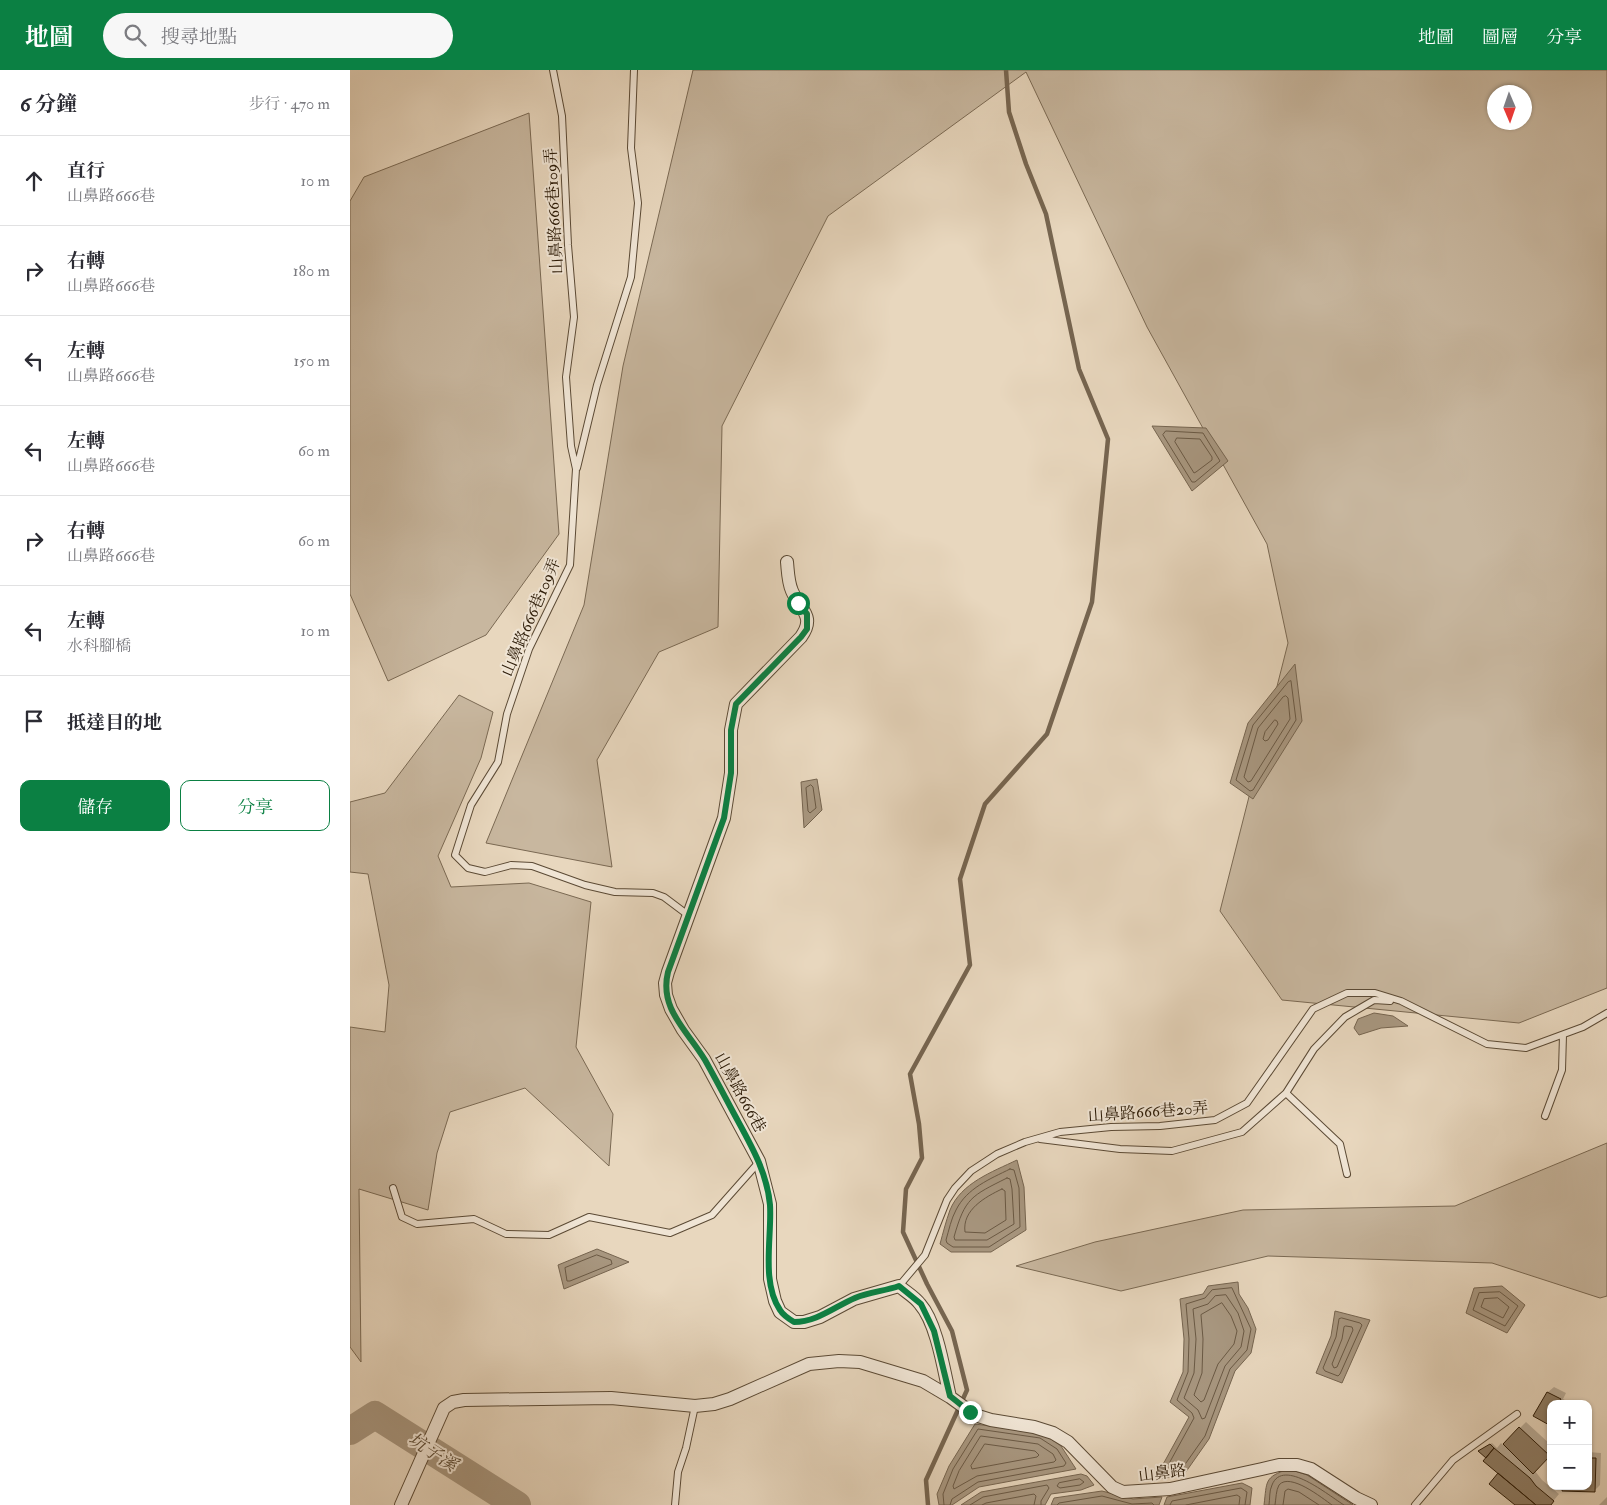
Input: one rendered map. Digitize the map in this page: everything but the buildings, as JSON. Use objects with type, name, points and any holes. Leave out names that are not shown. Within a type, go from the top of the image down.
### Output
[{"type":"street","name":"山鼻路666巷","points":[[787,562],[791,589],[798,603],[807,614],[807,629],[736,704],[731,730],[731,773],[724,818],[668,972],[665,984],[666,994],[676,1019],[704,1059],[760,1161],[770,1204],[770,1279],[775,1301],[780,1312],[794,1322],[804,1322],[820,1317],[854,1299],[899,1286]]},
{"type":"street","points":[[899,1286],[921,1304],[929,1319],[953,1398]]},
{"type":"street","name":"山鼻路","points":[[402,1502],[444,1408],[454,1402],[464,1400],[611,1398],[695,1406],[714,1404],[730,1399],[809,1364],[839,1361],[860,1362],[923,1381],[953,1398],[970,1412],[991,1420],[1034,1427],[1053,1433],[1068,1442],[1112,1487],[1123,1492],[1170,1489],[1280,1465],[1297,1465],[1312,1469],[1356,1498],[1371,1505]]},
{"type":"lane","name":"山鼻路666巷109弄","points":[[553,70],[562,116],[568,244],[574,317],[566,377],[571,446],[576,469],[570,565],[529,649],[507,714],[498,762],[471,805],[455,855],[468,868],[485,872],[511,866],[532,866],[615,892],[653,893],[664,897],[688,916]]},
{"type":"lane","points":[[576,469],[597,384],[631,277],[638,202],[631,148],[634,70]]},
{"type":"lane","name":"山鼻路666巷20弄","points":[[899,1286],[919,1263],[930,1244],[947,1200],[955,1188],[972,1172],[997,1154],[1060,1132],[1111,1126],[1160,1126],[1215,1120],[1247,1103],[1313,1009],[1347,993],[1375,993],[1401,1001],[1487,1044],[1526,1048],[1583,1028],[1607,1013]]},
{"type":"lane","points":[[1036,1139],[1120,1149],[1172,1151],[1242,1132],[1286,1093],[1314,1049],[1345,1017],[1374,1000],[1401,1001]]},
{"type":"lane","points":[[1545,1116],[1562,1070],[1564,1035]]},
{"type":"lane","points":[[1286,1093],[1340,1144],[1347,1174]]},
{"type":"lane","points":[[394,1188],[402,1217],[417,1224],[474,1219],[506,1234],[549,1235],[589,1217],[670,1233],[712,1215],[760,1161]]},
{"type":"lane","points":[[674,1505],[678,1472],[686,1448],[695,1406]]},
{"type":"lane","points":[[1415,1505],[1453,1460],[1517,1414]]},
{"type":"shaded area","points":[[693,70],[1607,70],[1607,988],[1519,1023],[1282,1000],[1220,911],[1288,643],[1267,544],[1147,327],[1026,72],[828,216],[722,426],[718,627],[659,652],[597,760],[612,867],[486,843],[584,605],[623,366]]},
{"type":"shaded area","points":[[529,113],[559,534],[486,635],[388,681],[350,594],[350,201],[364,177]]},
{"type":"shaded area","points":[[459,695],[493,712],[481,758],[438,856],[451,887],[529,883],[591,902],[576,1047],[613,1114],[609,1166],[525,1088],[450,1112],[437,1153],[428,1210],[359,1189],[361,1362],[350,1347],[350,1027],[385,1032],[389,985],[368,874],[350,872],[350,802],[385,793]]},
{"type":"shaded area","points":[[1607,1143],[1607,1296],[1600,1298],[1492,1263],[1268,1256],[1121,1291],[1016,1266],[1095,1242],[1243,1210],[1455,1206]]},
{"type":"water","points":[[1152,426],[1206,428],[1228,461],[1192,491]]},
{"type":"water","points":[[1295,664],[1302,721],[1253,799],[1230,783],[1248,723]]},
{"type":"water","points":[[817,779],[822,810],[804,828],[801,782]]},
{"type":"water","points":[[1374,1013],[1393,1016],[1408,1026],[1381,1028],[1359,1035],[1354,1028],[1358,1019]]},
{"type":"water","points":[[1017,1160],[1024,1187],[1026,1230],[991,1252],[951,1252],[940,1244],[950,1210],[962,1192],[978,1179]]},
{"type":"water","points":[[597,1249],[629,1262],[564,1289],[558,1265]]},
{"type":"water","points":[[1238,1282],[1239,1294],[1248,1308],[1256,1329],[1251,1353],[1235,1371],[1209,1439],[1183,1476],[1155,1479],[1189,1417],[1170,1402],[1183,1372],[1184,1339],[1180,1299],[1203,1294],[1208,1286]]},
{"type":"water","points":[[1502,1286],[1525,1305],[1507,1333],[1466,1313],[1474,1288]]},
{"type":"water","points":[[1335,1311],[1370,1320],[1342,1383],[1316,1373],[1331,1336]]},
{"type":"water","points":[[975,1424],[1042,1433],[1061,1446],[1076,1469],[979,1487],[952,1505],[939,1505],[937,1494],[949,1466]]},
{"type":"water","points":[[1289,1469],[1307,1475],[1353,1505],[1264,1505],[1268,1481],[1275,1475]]},
{"type":"water","points":[[1081,1474],[1087,1476],[1094,1485],[1081,1490],[1051,1494],[1045,1505],[961,1505],[981,1492]]},
{"type":"water","points":[[1242,1483],[1252,1488],[1250,1505],[1164,1505],[1167,1497]]},
{"type":"water","points":[[1102,1491],[1133,1499],[1162,1497],[1159,1505],[1051,1505],[1054,1498]]},
{"type":"waterway","points":[[928,1505],[926,1480],[967,1390],[952,1331],[927,1284],[903,1232],[906,1189],[922,1158],[919,1124],[910,1074],[970,965],[960,879],[985,804],[1047,734],[1092,602],[1108,439],[1079,369],[1046,214],[1026,164],[1009,112],[1006,70]]},
{"type":"waterway","name":"坑子溪","points":[[350,1431],[375,1415],[517,1505]]},
{"type":"route","points":[[798,603],[807,614],[807,629],[736,704],[731,730],[731,773],[724,818],[668,972],[665,984],[666,994],[676,1019],[704,1059],[760,1161],[770,1204],[770,1279],[775,1301],[780,1312],[794,1322],[804,1322],[820,1317],[854,1299],[899,1286],[921,1304],[934,1331],[950,1396],[970,1412]]}]
